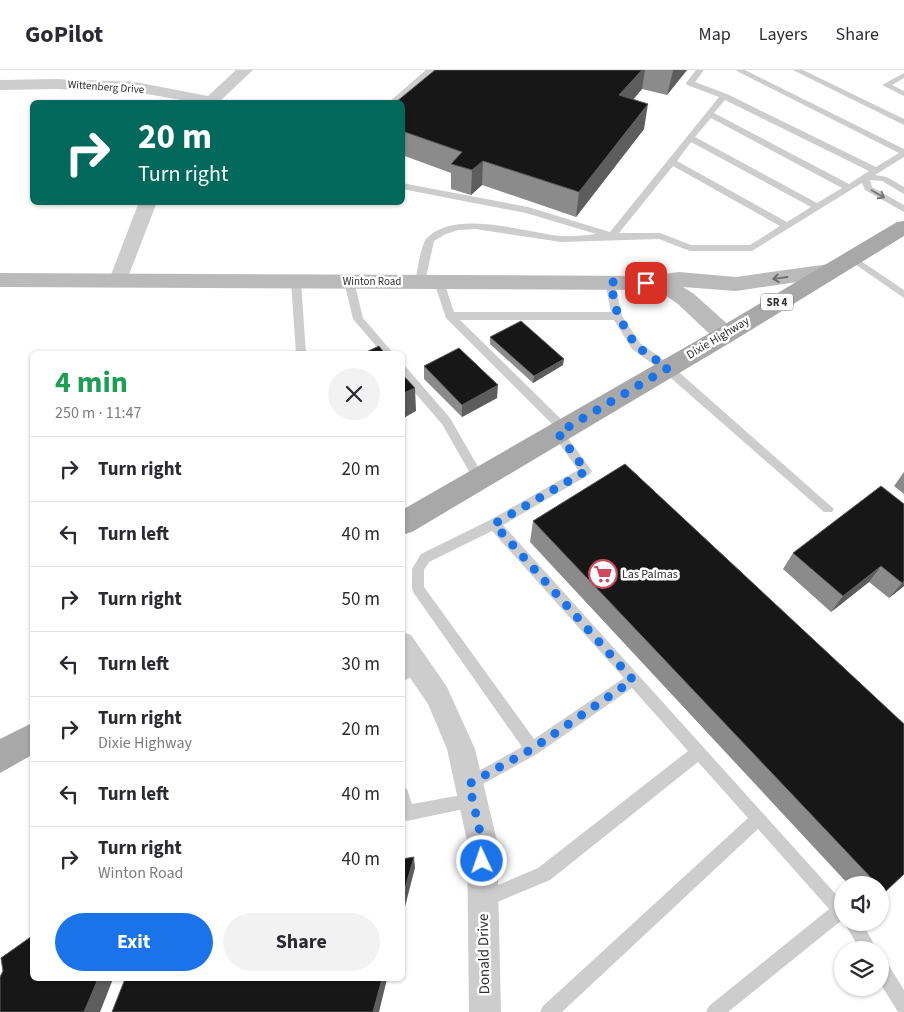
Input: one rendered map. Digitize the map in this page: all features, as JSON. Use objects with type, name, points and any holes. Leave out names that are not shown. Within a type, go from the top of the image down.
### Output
[{"type":"main road","name":"Dixie Highway","points":[[405,522],[904,228]]},
{"type":"main road","points":[[0,756],[30,739]]},
{"type":"street","points":[[212,100],[245,70]]},
{"type":"street","name":"Wittenberg Drive","points":[[0,85],[56,84],[134,87],[200,100]]},
{"type":"street","points":[[118,280],[147,205]]},
{"type":"street","points":[[646,283],[679,279],[736,284],[829,271]]},
{"type":"street","name":"Winton Road","points":[[0,280],[646,283],[668,287],[686,299],[725,335]]},
{"type":"street","name":"Donald Drive","points":[[408,662],[438,696],[461,749],[482,841],[485,1012]]},
{"type":"lane","points":[[395,100],[431,70]]},
{"type":"lane","points":[[700,70],[690,84],[724,96],[875,170]]},
{"type":"lane","points":[[739,70],[904,152]]},
{"type":"lane","points":[[796,70],[904,122]]},
{"type":"lane","points":[[904,75],[886,86],[904,94]]},
{"type":"lane","points":[[612,236],[724,96]]},
{"type":"lane","points":[[709,114],[848,187]]},
{"type":"lane","points":[[690,138],[817,207]]},
{"type":"lane","points":[[532,749],[418,588],[418,569],[425,558],[494,524],[586,471],[561,431],[450,316],[430,282],[430,240],[445,231],[457,227],[484,227],[563,239],[660,236],[690,248],[752,248],[904,152]]},
{"type":"lane","points":[[672,161],[787,226]]},
{"type":"lane","points":[[865,177],[884,179],[904,191]]},
{"type":"lane","points":[[865,177],[868,188],[904,209]]},
{"type":"lane","points":[[405,187],[528,210],[612,236]]},
{"type":"lane","points":[[852,258],[904,295]]},
{"type":"lane","points":[[296,281],[301,351]]},
{"type":"lane","points":[[349,281],[358,319],[386,351]]},
{"type":"lane","points":[[610,282],[618,316],[636,346],[668,368],[828,509]]},
{"type":"lane","points":[[450,316],[618,316]]},
{"type":"lane","points":[[405,374],[446,422],[479,479]]},
{"type":"lane","points":[[494,524],[834,902]]},
{"type":"lane","points":[[405,805],[407,813],[471,792],[633,680]]},
{"type":"lane","points":[[483,900],[544,874],[699,752]]},
{"type":"lane","points":[[549,1012],[759,818]]},
{"type":"lane","points":[[715,1012],[834,917]]},
{"type":"lane","points":[[889,982],[904,1006]]},
{"type":"building","points":[[435,70],[642,70],[619,95],[648,104],[579,192],[483,161],[472,170],[451,164],[462,152],[405,132],[405,100],[398,100]]},
{"type":"building","points":[[521,321],[564,359],[534,376],[490,337]]},
{"type":"building","points":[[379,346],[383,351],[368,351]]},
{"type":"building","points":[[459,348],[498,385],[462,405],[424,366]]},
{"type":"building","points":[[405,377],[415,388],[405,393]]},
{"type":"building","points":[[625,464],[904,724],[904,874],[889,888],[889,876],[869,876],[533,521]]},
{"type":"building","points":[[881,486],[904,504],[904,581],[902,583],[881,566],[843,596],[793,553]]},
{"type":"building","points":[[414,857],[405,888],[405,858]]},
{"type":"building","points":[[30,937],[30,981],[97,981],[84,1012],[0,1012],[0,977],[3,971],[1,958]]},
{"type":"building","points":[[124,981],[381,981],[373,1012],[112,1012]]},
{"type":"place","name":"Las Palmas","points":[[603,574]]},
{"type":"route","points":[[482,861],[482,841],[469,784],[532,749],[633,680],[494,524],[586,471],[558,433],[668,368],[636,346],[618,316],[610,282],[646,283]]}]
